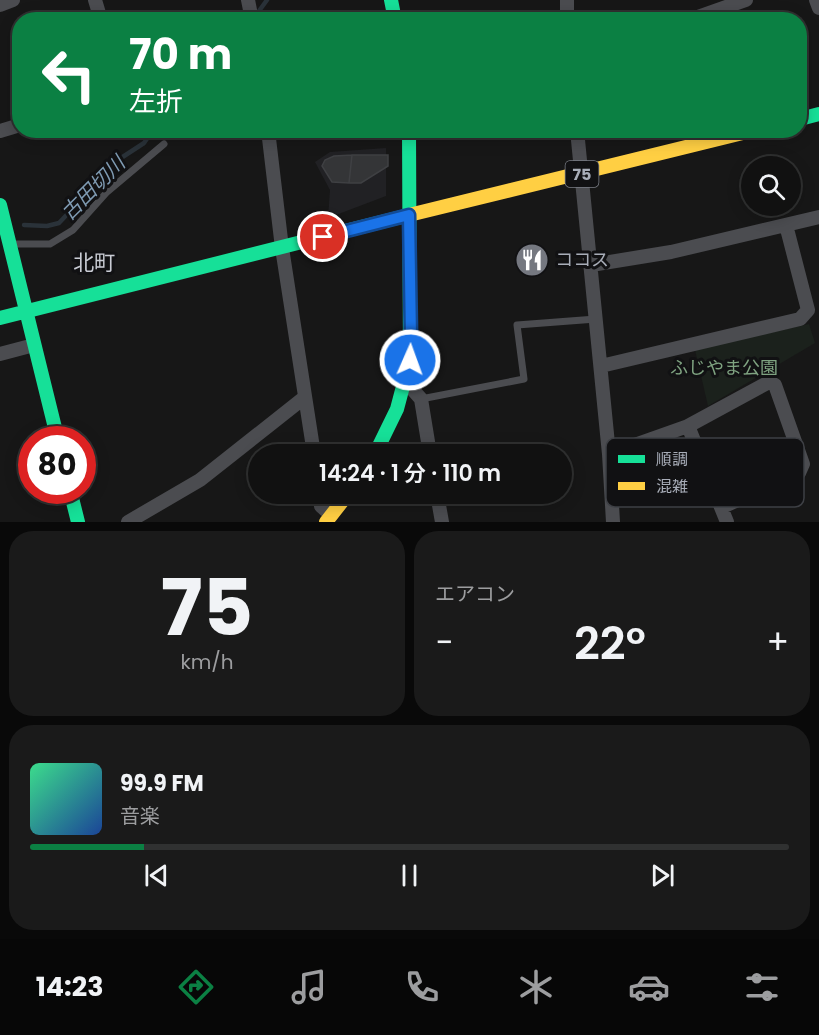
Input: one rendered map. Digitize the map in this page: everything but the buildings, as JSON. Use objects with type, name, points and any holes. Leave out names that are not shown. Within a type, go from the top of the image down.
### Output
[{"type":"main road","points":[[381,444],[405,382],[410,360],[409,138]]},
{"type":"main road","name":"75","points":[[409,215],[723,138]]},
{"type":"main road","points":[[0,206],[54,426]]},
{"type":"main road","points":[[0,318],[409,215]]},
{"type":"main road","points":[[74,504],[78,522]]},
{"type":"main road","points":[[328,519],[340,504]]},
{"type":"street","points":[[0,5],[13,0]]},
{"type":"street","points":[[712,12],[746,0]]},
{"type":"street","points":[[816,0],[819,8]]},
{"type":"street","points":[[269,138],[282,248],[312,444]]},
{"type":"street","points":[[578,138],[607,438]]},
{"type":"street","points":[[591,265],[671,252],[819,217]]},
{"type":"street","points":[[600,366],[800,319],[808,310],[786,225]]},
{"type":"street","points":[[0,354],[34,345]]},
{"type":"street","points":[[405,382],[421,399],[428,444]]},
{"type":"street","points":[[654,438],[688,426],[769,382],[775,385],[794,438]]},
{"type":"street","points":[[128,522],[200,480],[305,397]]},
{"type":"street","points":[[688,426],[693,438]]},
{"type":"street","points":[[321,504],[328,519]]},
{"type":"street","points":[[439,504],[442,522]]},
{"type":"street","points":[[612,507],[613,522]]},
{"type":"street","points":[[722,507],[727,522]]},
{"type":"lane","points":[[10,244],[50,244],[73,230],[106,192],[164,144]]},
{"type":"lane","points":[[421,399],[524,380],[517,325],[596,319]]},
{"type":"shaded area","points":[[386,148],[386,196],[328,218],[330,190],[315,162],[330,152]]},
{"type":"green space","name":"ふじやま公園","points":[[809,324],[815,343],[708,406],[695,350]]},
{"type":"waterway","name":"古田切川","points":[[259,11],[267,0]]},
{"type":"waterway","name":"古田切川","points":[[24,225],[47,226],[59,223],[118,160],[144,143],[147,138]]},
{"type":"traffic: fast","points":[[391,0],[393,12]]},
{"type":"traffic: fast","points":[[807,117],[819,114]]},
{"type":"traffic: fast","points":[[380,444],[397,409],[410,360],[409,138]]},
{"type":"traffic: fast","points":[[0,205],[55,426]]},
{"type":"traffic: fast","points":[[0,318],[409,215]]},
{"type":"traffic: fast","points":[[74,504],[78,522]]},
{"type":"traffic: slow","points":[[409,215],[722,138]]},
{"type":"traffic: slow","points":[[326,522],[340,504]]},
{"type":"place","name":"ココス","points":[[532,260]]},
{"type":"district","name":"北町","points":[[94,263]]},
{"type":"route","points":[[323,237],[409,215],[410,360]]}]
